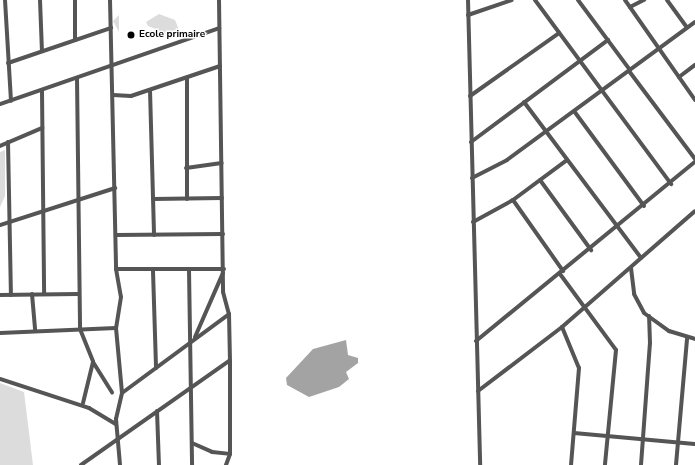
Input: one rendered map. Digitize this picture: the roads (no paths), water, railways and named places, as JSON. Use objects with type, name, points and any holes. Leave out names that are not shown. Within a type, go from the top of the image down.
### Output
[{"type":"street","points":[[5,0],[11,101]]},
{"type":"street","points":[[40,0],[42,51]]},
{"type":"street","points":[[75,0],[75,40]]},
{"type":"street","points":[[110,0],[116,269],[121,297],[116,328],[122,393],[116,424],[120,438],[120,465]]},
{"type":"street","points":[[219,0],[224,270],[223,292],[229,314],[230,361],[228,370],[230,454],[226,465]]},
{"type":"street","points":[[468,0],[480,465]]},
{"type":"street","points":[[468,15],[512,0]]},
{"type":"street","points":[[535,0],[604,90],[671,184]]},
{"type":"street","points":[[476,341],[671,184],[695,161],[578,0]]},
{"type":"street","points":[[624,0],[660,48],[695,100]]},
{"type":"street","points":[[630,7],[644,0]]},
{"type":"street","points":[[667,0],[687,28]]},
{"type":"street","points":[[472,178],[488,173],[604,90],[695,22]]},
{"type":"street","points":[[8,62],[111,28]]},
{"type":"street","points":[[0,104],[112,67],[219,28]]},
{"type":"street","points":[[470,96],[559,33]]},
{"type":"street","points":[[471,142],[608,40]]},
{"type":"street","points":[[113,94],[131,96],[220,66]]},
{"type":"street","points":[[679,77],[695,66]]},
{"type":"street","points":[[78,78],[78,294],[80,329],[93,362],[112,392]]},
{"type":"street","points":[[187,78],[187,199]]},
{"type":"street","points":[[150,90],[154,235]]},
{"type":"street","points":[[42,91],[45,212],[44,294]]},
{"type":"street","points":[[524,102],[641,258]]},
{"type":"street","points":[[574,111],[644,206]]},
{"type":"street","points":[[0,146],[42,128]]},
{"type":"street","points":[[8,142],[11,295]]},
{"type":"street","points":[[474,222],[513,200],[567,160]]},
{"type":"street","points":[[186,168],[222,163]]},
{"type":"street","points":[[540,180],[590,250]]},
{"type":"street","points":[[0,225],[45,212],[115,188]]},
{"type":"street","points":[[153,199],[222,198]]},
{"type":"street","points":[[513,200],[616,350],[605,465]]},
{"type":"street","points":[[478,391],[562,327],[695,211]]},
{"type":"street","points":[[116,235],[223,234]]},
{"type":"street","points":[[631,268],[634,294],[648,316],[687,338],[695,339]]},
{"type":"street","points":[[116,269],[153,271],[224,270]]},
{"type":"street","points":[[189,270],[192,465]]},
{"type":"street","points":[[122,393],[190,344],[195,337],[224,270]]},
{"type":"street","points":[[153,271],[156,368]]},
{"type":"street","points":[[32,294],[35,331]]},
{"type":"street","points":[[0,295],[78,294]]},
{"type":"street","points":[[195,337],[229,314]]},
{"type":"street","points":[[641,465],[650,344],[648,316]]},
{"type":"street","points":[[562,327],[579,368],[571,465]]},
{"type":"street","points":[[0,333],[116,328]]},
{"type":"street","points":[[676,465],[687,338]]},
{"type":"street","points":[[81,465],[230,361]]},
{"type":"street","points":[[83,403],[93,362]]},
{"type":"street","points":[[219,369],[228,370]]},
{"type":"street","points":[[0,379],[89,408],[116,424]]},
{"type":"street","points":[[157,411],[159,465]]},
{"type":"street","points":[[574,433],[695,444]]},
{"type":"street","points":[[192,443],[216,453],[230,454]]},
{"type":"place","name":"Ecole primaire","points":[[131,35]]}]
